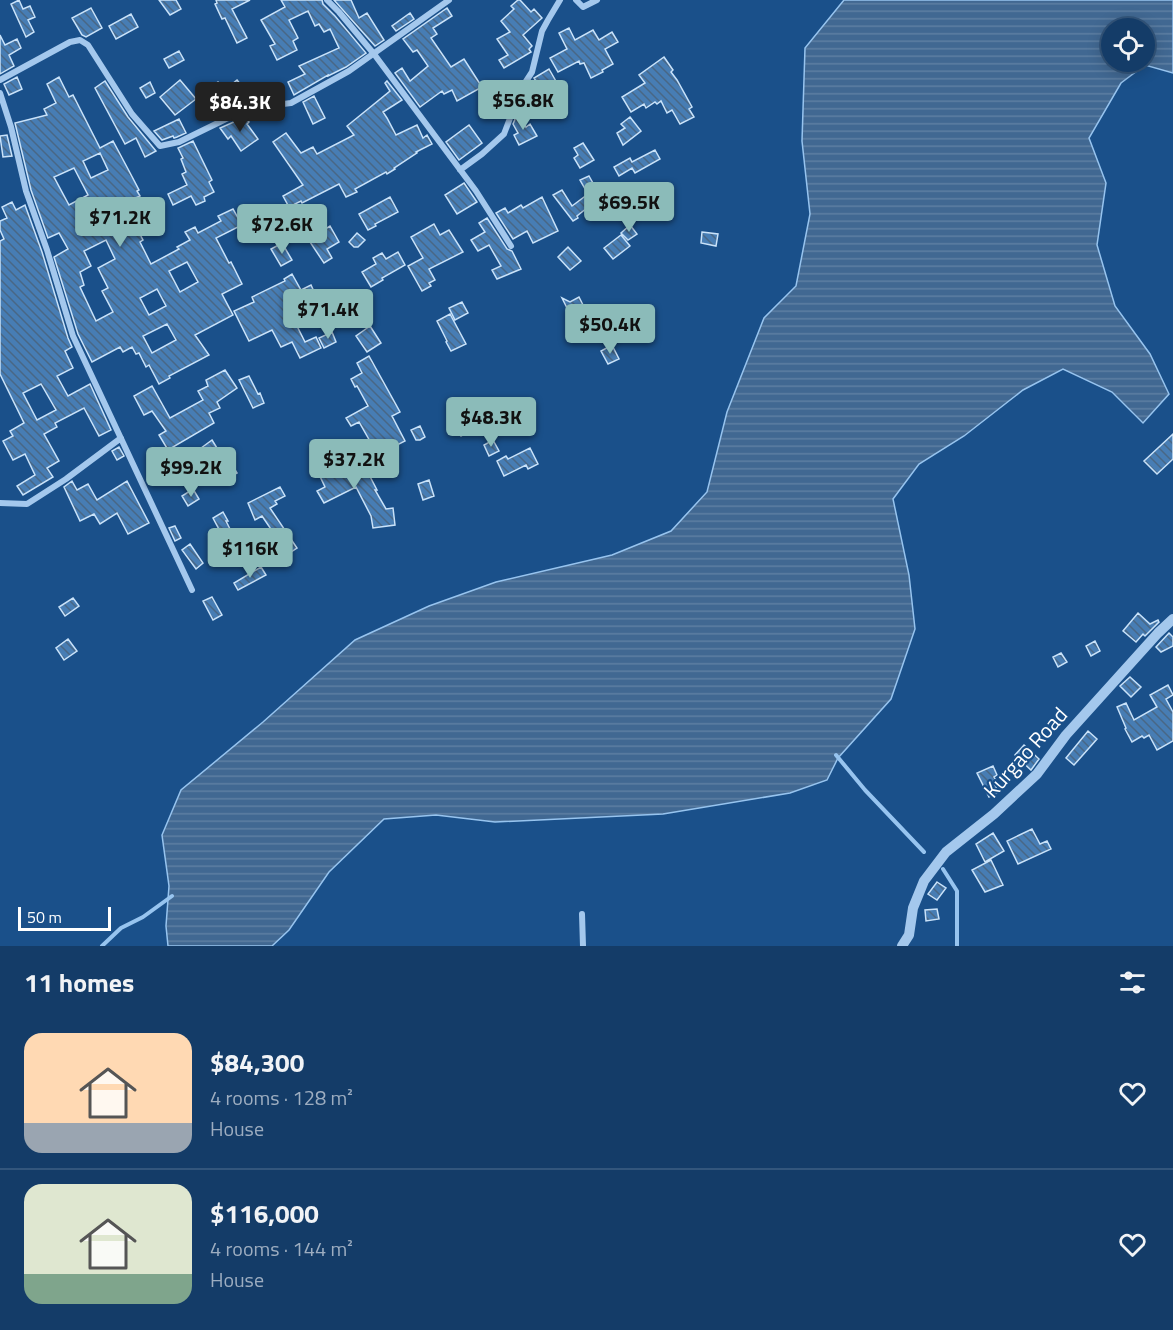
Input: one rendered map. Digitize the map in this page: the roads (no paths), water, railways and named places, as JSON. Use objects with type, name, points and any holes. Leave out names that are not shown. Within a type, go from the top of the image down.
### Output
[{"type":"street","points":[[327,0],[374,54],[476,191],[511,246]]},
{"type":"street","points":[[0,80],[70,42],[80,40],[88,45],[132,114],[160,146],[180,142],[252,108],[291,103],[349,71],[448,0]]},
{"type":"street","points":[[460,170],[504,134],[521,89],[532,72],[542,31],[560,0]]},
{"type":"street","points":[[576,0],[583,7],[597,0]]},
{"type":"street","points":[[0,93],[11,127],[26,191],[73,336],[192,590]]},
{"type":"street","points":[[0,503],[27,504],[66,479],[121,438]]},
{"type":"street","name":"Kurgao Road","points":[[902,946],[909,935],[913,908],[924,881],[946,852],[994,814],[1037,774],[1066,735],[1173,619]]},
{"type":"street","points":[[582,914],[583,946]]},
{"type":"water","points":[[844,0],[1173,0],[1173,73],[1155,68],[1155,18],[1101,18],[1101,72],[1136,72],[1121,83],[1089,138],[1106,183],[1097,245],[1115,306],[1150,354],[1169,394],[1143,423],[1112,392],[1063,369],[1023,390],[964,436],[919,464],[893,499],[909,575],[915,629],[891,699],[838,758],[827,780],[790,793],[663,814],[495,822],[436,815],[384,819],[329,872],[289,930],[272,946],[168,946],[166,926],[169,886],[162,835],[181,790],[263,722],[355,640],[429,606],[496,582],[612,555],[671,531],[707,492],[727,412],[764,318],[796,286],[810,214],[802,141],[805,48]]},
{"type":"waterway","points":[[836,755],[865,790],[924,852]]},
{"type":"waterway","points":[[943,869],[957,891],[957,946]]},
{"type":"waterway","points":[[102,946],[121,928],[143,917],[172,896]]}]
